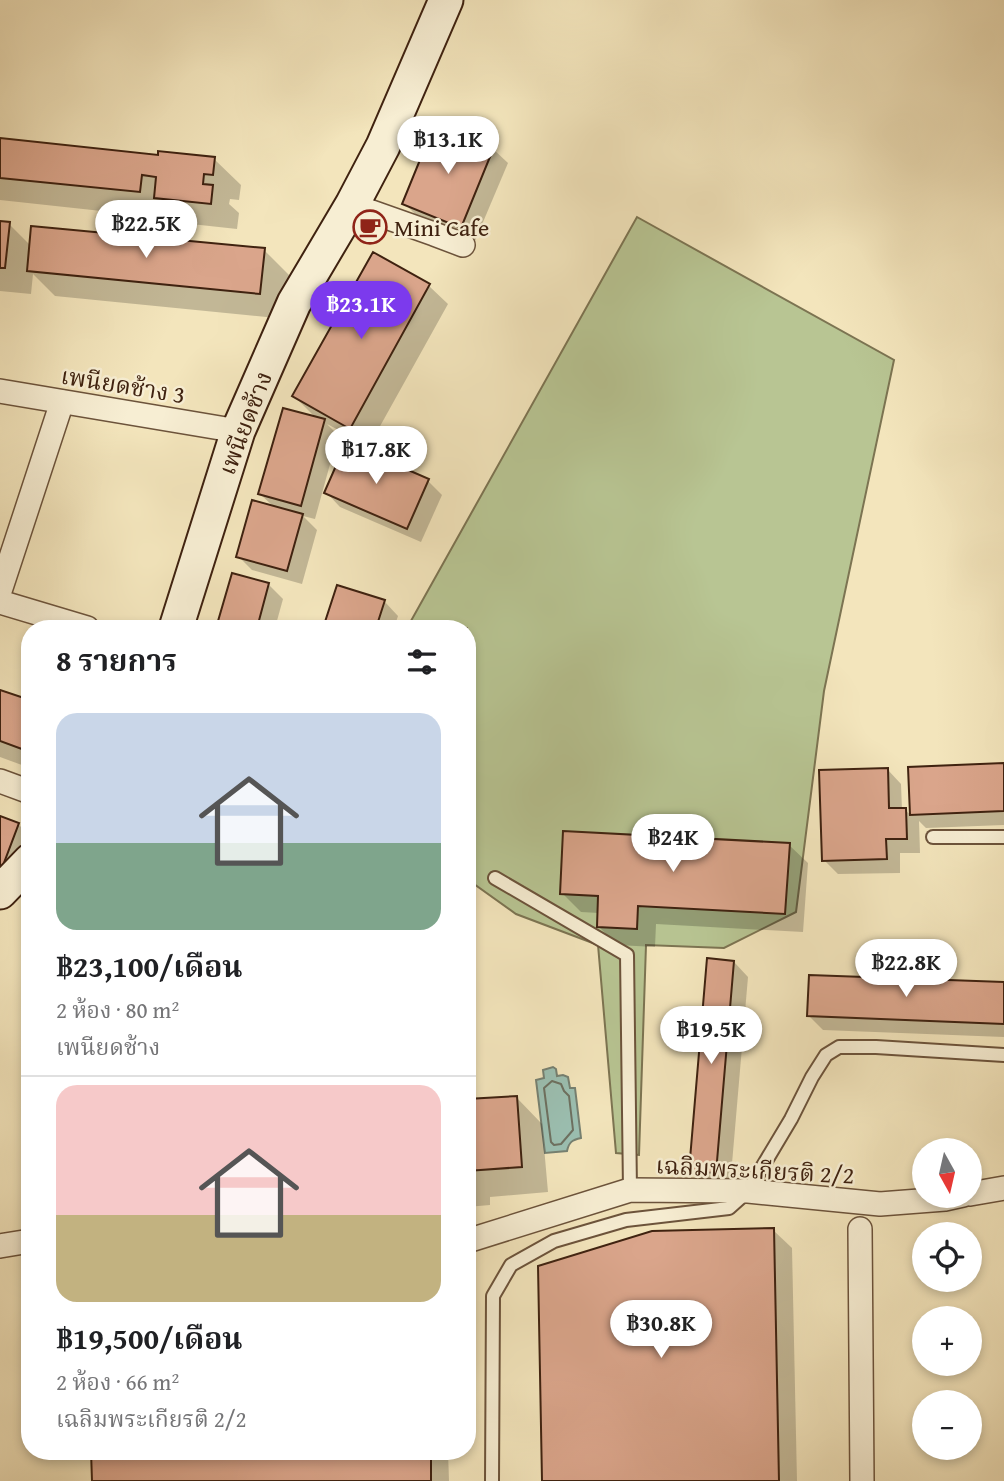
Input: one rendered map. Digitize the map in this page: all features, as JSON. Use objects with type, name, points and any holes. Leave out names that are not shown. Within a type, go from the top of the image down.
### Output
[{"type":"street","name":"เพนียดช้าง","points":[[179,620],[239,431],[294,303],[352,205],[383,146],[446,0]]},
{"type":"street","points":[[352,205],[463,246]]},
{"type":"street","name":"เพนียดช้าง 3","points":[[0,391],[239,431]]},
{"type":"street","points":[[0,591],[62,402]]},
{"type":"street","points":[[0,602],[60,620]]},
{"type":"street","points":[[0,781],[21,789]]},
{"type":"street","points":[[0,892],[21,870]]},
{"type":"street","points":[[982,1192],[1004,1188]]},
{"type":"street","name":"เฉลิมพระเกียรติ 2/2","points":[[476,1238],[630,1190],[748,1191],[880,1203],[912,1201]]},
{"type":"street","points":[[860,1229],[862,1481]]},
{"type":"street","points":[[0,1246],[21,1242]]},
{"type":"lane","points":[[933,837],[1004,837]]},
{"type":"lane","points":[[495,878],[627,955],[630,1190]]},
{"type":"lane","points":[[492,1481],[493,1296],[511,1265],[554,1241],[626,1220],[729,1208],[748,1191],[826,1055],[839,1047],[1004,1055]]},
{"type":"green space","points":[[637,217],[894,360],[824,691],[796,912],[724,948],[646,945],[639,1155],[616,1153],[598,945],[516,914],[476,885],[476,620],[411,620]]},
{"type":"water","points":[[553,1067],[557,1076],[568,1077],[570,1088],[575,1088],[581,1138],[571,1142],[567,1151],[545,1153],[536,1080],[544,1078],[543,1070]]},
{"type":"building","points":[[435,123],[494,147],[461,228],[402,204]]},
{"type":"building","points":[[0,138],[158,155],[158,151],[215,157],[213,175],[204,174],[203,184],[213,185],[211,204],[154,198],[156,177],[142,175],[140,192],[0,178]]},
{"type":"building","points":[[0,221],[10,222],[5,268],[0,268]]},
{"type":"building","points":[[31,226],[265,248],[260,294],[27,271]]},
{"type":"building","points":[[373,252],[430,284],[350,429],[292,396]]},
{"type":"building","points":[[283,408],[325,419],[301,506],[258,494]]},
{"type":"building","points":[[346,443],[429,479],[407,529],[324,493]]},
{"type":"building","points":[[252,500],[303,514],[287,571],[236,557]]},
{"type":"building","points":[[232,573],[269,583],[259,620],[218,620]]},
{"type":"building","points":[[337,585],[385,600],[379,620],[326,620]]},
{"type":"building","points":[[0,690],[21,697],[21,749],[0,741]]},
{"type":"building","points":[[1004,763],[1004,811],[910,815],[908,767]]},
{"type":"building","points":[[888,768],[889,808],[906,808],[907,839],[886,839],[887,859],[822,861],[819,770]]},
{"type":"building","points":[[0,816],[19,823],[2,868],[0,867]]},
{"type":"building","points":[[563,831],[790,843],[785,914],[638,906],[637,929],[597,927],[598,896],[560,894]]},
{"type":"building","points":[[707,958],[734,961],[716,1173],[689,1171]]},
{"type":"building","points":[[809,975],[1004,982],[1004,1024],[807,1016]]},
{"type":"building","points":[[517,1096],[522,1167],[476,1170],[476,1098]]},
{"type":"building","points":[[774,1228],[779,1481],[542,1481],[538,1266],[652,1231]]},
{"type":"building","points":[[91,1460],[431,1460],[431,1481],[92,1481]]},
{"type":"place","name":"Mini Cafe","points":[[370,227]]}]
